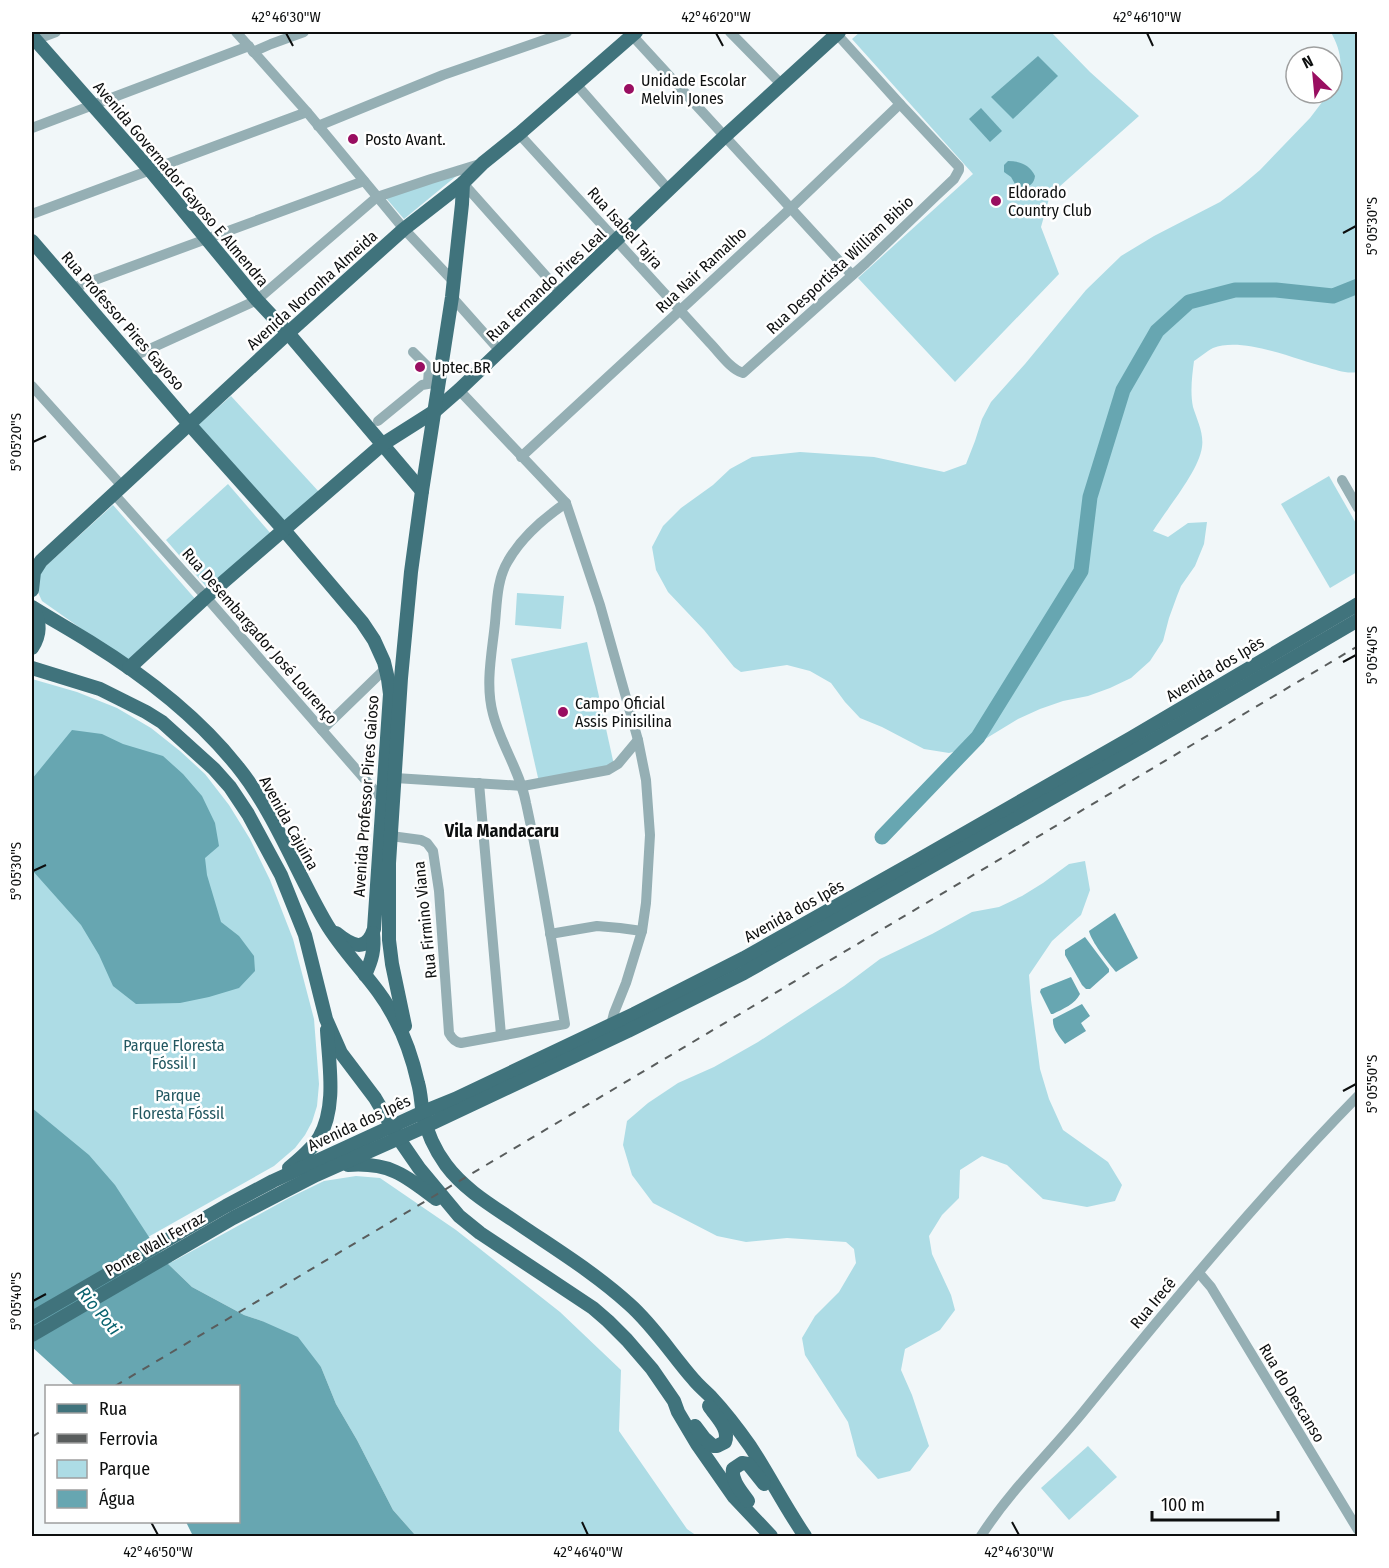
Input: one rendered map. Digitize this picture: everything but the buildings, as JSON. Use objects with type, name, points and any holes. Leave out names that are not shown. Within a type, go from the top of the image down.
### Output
[{"type":"main road","name":"Rua Fernando Pires Leal","points":[[129,668],[206,597],[383,444],[435,411],[459,390],[837,32]]},
{"type":"main road","name":"Avenida Noronha Almeida","points":[[32,590],[34,562],[118,490],[404,229],[463,183],[632,33]]},
{"type":"main road","name":"Avenida Governador Gayoso E Almendra","points":[[33,39],[150,170],[257,300],[288,333],[422,491]]},
{"type":"main road","points":[[410,1054],[389,940],[387,843],[395,778],[411,572],[435,411],[434,383],[452,297],[463,183]]},
{"type":"main road","name":"Rua Professor Pires Gayoso","points":[[32,241],[189,424]]},
{"type":"main road","name":"Avenida Professor Pires Gaioso","points":[[189,424],[362,622],[374,640],[386,669],[390,694],[388,744],[382,799],[387,843],[373,933],[375,946],[364,975]]},
{"type":"main road","name":"Avenida dos Ipês","points":[[1133,744],[1358,604]]},
{"type":"main road","points":[[32,648],[37,639],[39,627],[33,608]]},
{"type":"main road","name":"Avenida Cajuína","points":[[33,608],[93,644],[175,702],[238,766],[272,821],[328,926],[393,1014],[410,1054],[426,1126],[438,1154],[458,1178],[483,1200],[599,1279],[629,1304],[648,1323],[695,1381]]},
{"type":"main road","name":"Avenida dos Ipês","points":[[230,1212],[281,1193],[337,1166],[395,1132],[423,1112],[611,1025],[897,879],[1104,760],[1358,620]]},
{"type":"main road","name":"Avenida Cajuína","points":[[32,668],[100,689],[146,712],[183,740],[222,778],[248,814],[281,875],[305,935],[327,1019],[341,1053],[375,1098],[395,1132],[433,1187],[459,1216]]},
{"type":"main road","name":"Avenida dos Ipês","points":[[230,1212],[273,1182],[395,1132],[426,1126],[706,993],[897,879]]},
{"type":"main road","points":[[328,926],[354,945],[365,944],[373,933]]},
{"type":"main road","points":[[273,1182],[308,1152],[326,1122],[330,1083],[327,1019]]},
{"type":"main road","points":[[337,1166],[365,1164],[384,1167],[408,1177],[480,1233],[593,1308],[627,1340],[710,1444],[717,1446],[725,1442],[727,1434],[695,1381]]},
{"type":"main road","name":"Ponte Wall Ferraz","points":[[32,1318],[230,1212]]},
{"type":"main road","name":"Ponte Wall Ferraz","points":[[32,1335],[230,1212]]},
{"type":"main road","points":[[695,1381],[718,1405],[750,1446],[805,1536]]},
{"type":"main road","points":[[674,1401],[678,1412],[715,1471],[734,1497],[770,1535]]},
{"type":"main road","points":[[770,1535],[734,1479],[732,1473],[737,1465],[744,1463],[751,1466],[778,1504],[792,1518]]},
{"type":"street","points":[[33,39],[56,32]]},
{"type":"street","points":[[236,32],[307,112],[404,229],[453,281]]},
{"type":"street","points":[[266,32],[271,44]]},
{"type":"street","points":[[32,128],[304,32]]},
{"type":"street","points":[[318,126],[443,75],[567,32]]},
{"type":"street","points":[[730,32],[781,84]]},
{"type":"street","points":[[837,32],[900,104]]},
{"type":"street","points":[[632,33],[724,137],[852,274]]},
{"type":"street","points":[[576,84],[669,190]]},
{"type":"street","name":"Rua Desportista William Bibio","points":[[735,369],[740,373],[748,370],[954,179],[959,167],[900,104]]},
{"type":"street","name":"Rua Nair Ramalho","points":[[522,457],[900,104]]},
{"type":"street","points":[[32,214],[307,112]]},
{"type":"street","name":"Rua Isabel Tajra","points":[[519,134],[735,369]]},
{"type":"street","points":[[132,357],[257,300],[377,197],[483,163]]},
{"type":"street","points":[[73,288],[364,181]]},
{"type":"street","points":[[463,183],[561,293]]},
{"type":"street","points":[[452,297],[500,351]]},
{"type":"street","points":[[378,421],[422,385],[434,383],[429,368],[413,352]]},
{"type":"street","name":"Rua Desembargador José Lourenço","points":[[32,386],[206,597],[382,799]]},
{"type":"street","points":[[459,390],[566,503],[600,604],[638,740],[646,780],[650,835],[646,903],[642,931],[611,1025]]},
{"type":"street","points":[[1342,480],[1358,508]]},
{"type":"street","points":[[479,783],[501,1035],[565,1024],[541,877],[523,786],[503,744],[492,713],[489,670],[503,570],[519,546],[555,510],[566,503]]},
{"type":"street","points":[[321,730],[386,669]]},
{"type":"street","points":[[395,778],[523,786],[608,770],[618,764],[638,740]]},
{"type":"street","name":"Rua Firmino Viana","points":[[387,843],[421,840],[427,843],[433,851],[441,912],[449,1033],[454,1040],[461,1043],[501,1035]]},
{"type":"street","points":[[550,934],[597,926],[642,931]]},
{"type":"street","name":"Rua Irecê","points":[[981,1536],[1027,1475],[1062,1437],[1199,1272],[1358,1096]]},
{"type":"street","name":"Rua do Descanso","points":[[1199,1272],[1211,1287],[1358,1530]]},
{"type":"green space","name":"Eldorado Country Club","points":[[860,32],[1051,32],[1090,72],[1139,116],[1050,195],[1041,227],[1059,274],[955,382],[858,278],[973,174],[852,39]]},
{"type":"green space","points":[[1331,32],[1357,32],[1357,372],[1342,371],[1270,350],[1239,345],[1213,348],[1194,361],[1192,401],[1201,432],[1200,457],[1189,479],[1153,531],[1168,537],[1188,523],[1207,522],[1204,544],[1195,566],[1181,586],[1163,641],[1150,661],[1131,678],[1110,688],[1040,709],[1018,719],[972,747],[949,753],[924,749],[860,718],[831,683],[810,671],[787,665],[741,672],[734,667],[704,630],[668,592],[656,570],[652,547],[663,526],[681,508],[713,485],[730,469],[752,457],[800,452],[874,457],[944,472],[966,464],[982,419],[991,402],[1086,290],[1121,256],[1220,202],[1240,187],[1260,170],[1320,105],[1344,105],[1344,45],[1337,45]]},
{"type":"green space","points":[[466,168],[404,219],[386,198]]},
{"type":"green space","points":[[231,396],[320,493],[285,523],[198,425]]},
{"type":"green space","points":[[1329,476],[1357,525],[1357,572],[1330,588],[1281,504]]},
{"type":"green space","points":[[228,484],[272,535],[209,590],[166,540]]},
{"type":"green space","points":[[113,505],[197,601],[127,661],[42,601],[37,590],[38,573]]},
{"type":"green space","points":[[517,593],[564,596],[561,629],[515,625]]},
{"type":"green space","name":"Campo Oficial Assis Pinisilina","points":[[587,642],[614,765],[539,782],[511,659]]},
{"type":"green space","points":[[32,679],[77,692],[117,708],[151,728],[205,774],[229,805],[250,839],[270,880],[293,939],[314,1019],[319,1084],[317,1106],[305,1135],[295,1148],[274,1166],[148,1237],[172,1262],[324,1181],[356,1176],[380,1178],[456,1230],[560,1312],[621,1370],[619,1431],[687,1529],[697,1536],[416,1536],[393,1510],[336,1404],[321,1367],[262,1321],[244,1315],[192,1287],[164,1260],[32,1116]]},
{"type":"green space","points":[[1085,861],[1090,890],[1081,915],[1052,941],[1029,975],[1031,1000],[1040,1069],[1049,1099],[1063,1130],[1108,1162],[1122,1185],[1115,1201],[1087,1207],[1043,1199],[1007,1165],[982,1156],[960,1170],[959,1198],[942,1215],[929,1236],[932,1254],[951,1295],[955,1310],[940,1330],[905,1349],[901,1370],[929,1446],[910,1471],[878,1479],[857,1456],[848,1422],[805,1355],[802,1338],[815,1316],[839,1292],[856,1263],[854,1249],[846,1242],[787,1238],[746,1242],[717,1236],[653,1203],[632,1175],[623,1145],[627,1121],[648,1103],[678,1083],[714,1067],[758,1042],[844,986],[880,959],[972,912],[999,907],[1022,896],[1069,864]]},
{"type":"green space","points":[[1088,1446],[1117,1477],[1069,1520],[1041,1488]]},
{"type":"water","points":[[1038,56],[1058,76],[1013,119],[991,97]]},
{"type":"water","points":[[981,108],[1002,131],[990,142],[969,119]]},
{"type":"water","points":[[1008,161],[1027,166],[1035,176],[1033,183],[1025,187],[1015,184],[1004,172],[1004,165]]},
{"type":"water","points":[[72,730],[102,734],[123,744],[163,756],[202,796],[215,823],[219,846],[205,858],[207,875],[221,922],[239,936],[254,956],[255,971],[239,988],[180,1003],[136,1004],[113,986],[99,955],[81,925],[32,870],[32,779]]},
{"type":"water","points":[[1115,913],[1138,958],[1116,972],[1096,946],[1089,931]]},
{"type":"water","points":[[1085,937],[1109,969],[1109,972],[1090,989],[1082,985],[1065,955],[1065,950]]},
{"type":"water","points":[[1071,977],[1080,994],[1068,1006],[1051,1014],[1040,992],[1041,989]]},
{"type":"water","points":[[1082,1004],[1090,1016],[1081,1023],[1086,1031],[1065,1044],[1055,1029],[1053,1019]]},
{"type":"water","name":"Rio Poti","points":[[32,1108],[89,1155],[115,1185],[164,1260],[192,1287],[244,1315],[298,1337],[321,1367],[336,1404],[393,1510],[416,1536],[193,1536],[186,1523],[240,1523],[240,1385],[74,1385],[32,1347]]},
{"type":"waterway","points":[[882,837],[978,737],[1081,571],[1090,497],[1123,390],[1157,331],[1189,302],[1235,290],[1276,290],[1333,296],[1358,286]]},
{"type":"railway","points":[[117,1385],[1358,646]]},
{"type":"railway","points":[[32,1437],[45,1429]]},
{"type":"place","name":"Unidade Escolar Melvin Jones","points":[[629,89]]},
{"type":"place","name":"Posto Avant.","points":[[353,139]]},
{"type":"place","name":"Eldorado Country Club","points":[[996,201]]},
{"type":"place","name":"Uptec.BR","points":[[420,367]]},
{"type":"place","name":"Campo Oficial Assis Pinisilina","points":[[563,712]]},
{"type":"district","name":"Vila Mandacaru","points":[[502,831]]},
{"type":"park label","name":"Parque Floresta Fóssil I","points":[[174,1054]]},
{"type":"park label","name":"Parque Floresta Fóssil","points":[[178,1104]]}]
